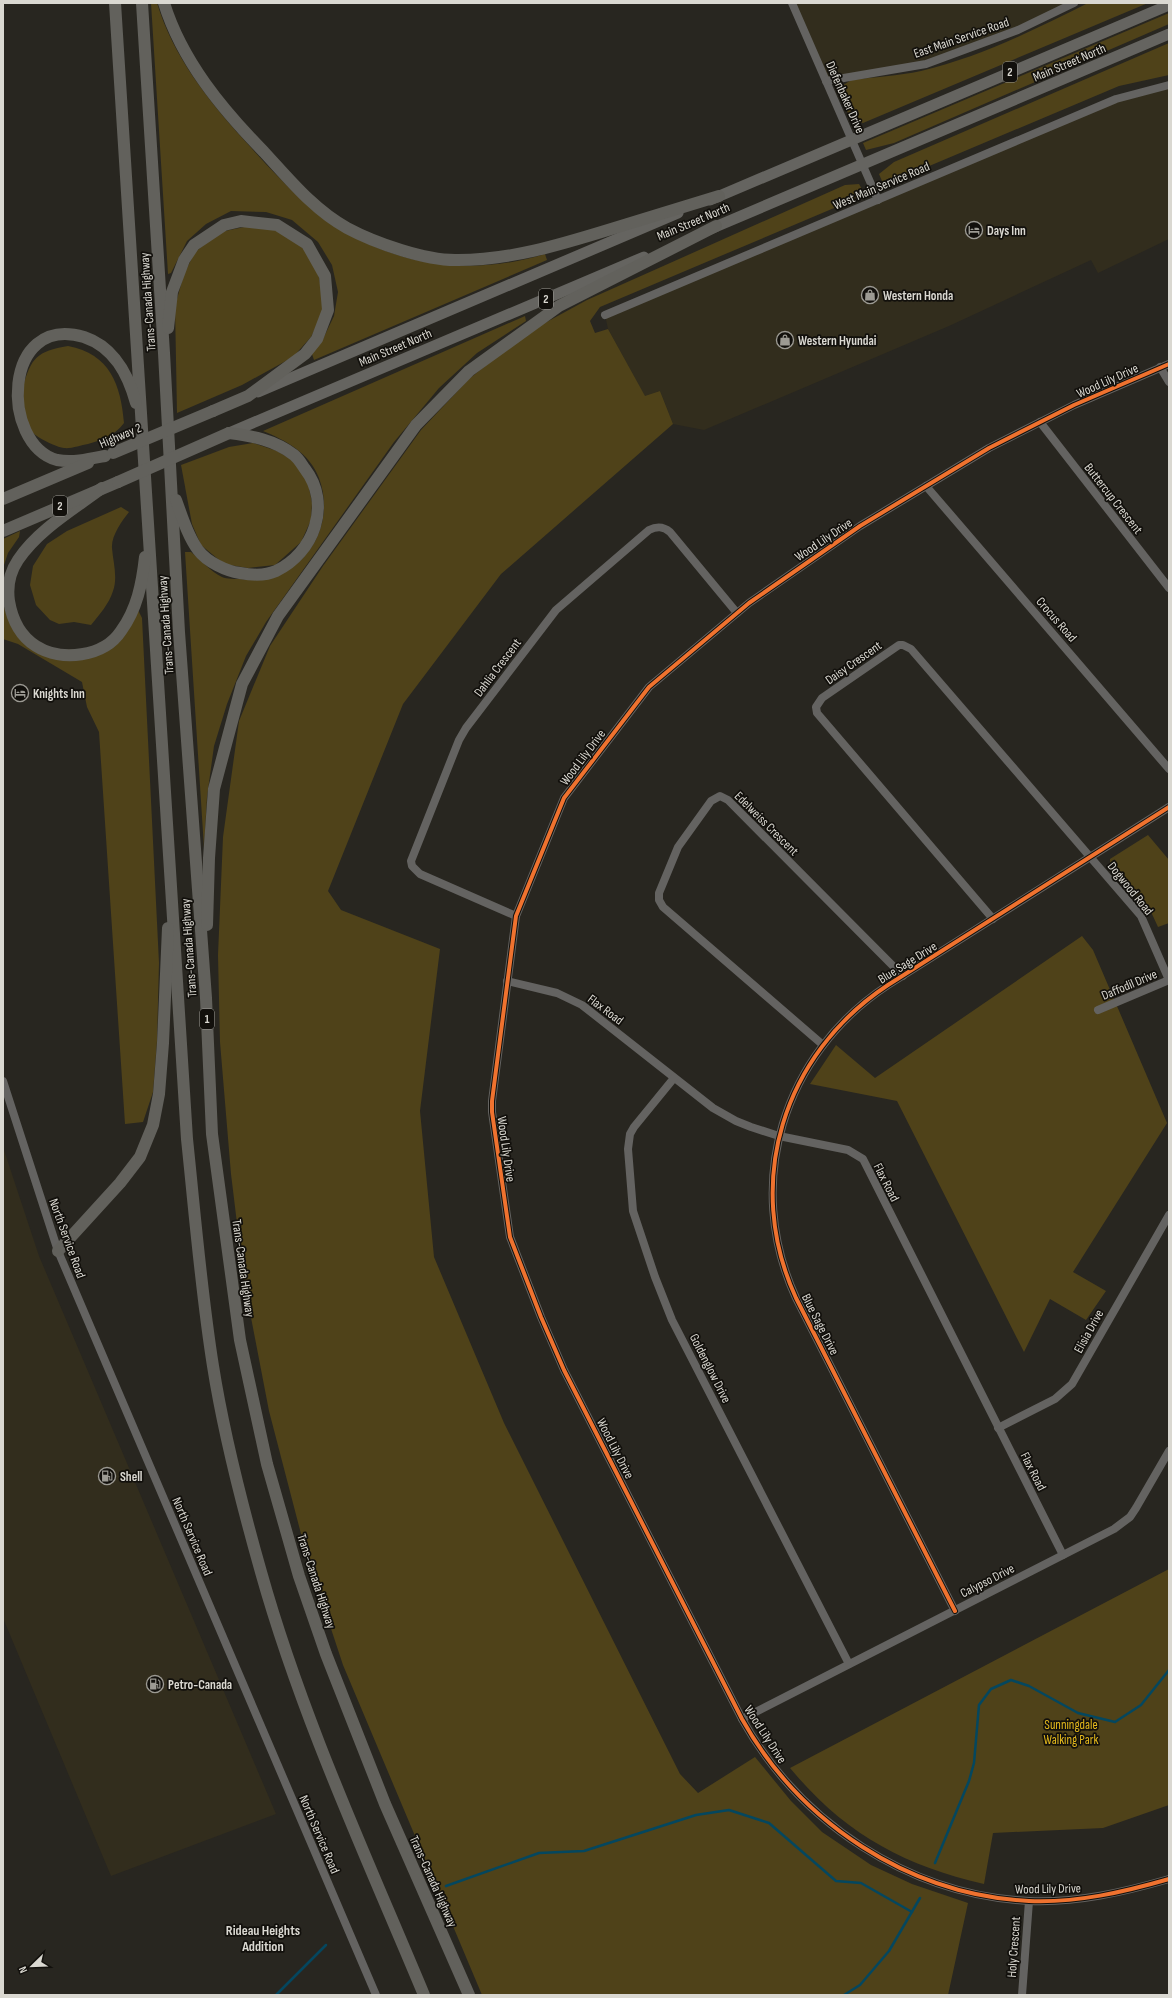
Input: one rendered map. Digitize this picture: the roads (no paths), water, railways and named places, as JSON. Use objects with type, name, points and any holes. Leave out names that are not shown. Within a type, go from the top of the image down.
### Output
[{"type":"highway","name":"Trans-Canada Highway","points":[[115,3],[187,1139],[201,1278],[214,1368],[226,1429],[261,1572],[308,1714],[424,1995]]},
{"type":"highway","name":"Trans-Canada Highway","points":[[142,3],[164,353],[179,632],[206,998],[212,1134],[219,1196],[240,1340],[267,1464],[299,1576],[326,1654],[386,1804],[469,1995]]},
{"type":"highway","points":[[164,3],[170,25],[194,68],[242,130],[308,199],[347,227],[410,254],[456,261],[501,257],[544,250],[719,196]]},
{"type":"highway","name":"Highway 2","points":[[3,500],[248,396],[305,354],[317,339],[328,310],[325,276],[307,244],[277,225],[241,221],[224,225],[194,245],[184,260],[172,292],[164,353]]},
{"type":"highway","points":[[206,998],[209,858],[214,789],[242,684],[278,616],[416,425],[469,371],[559,306],[716,226]]},
{"type":"highway","points":[[9,370],[28,348],[49,336],[61,334],[93,340],[105,348],[122,369],[133,391],[143,430]]},
{"type":"highway","points":[[171,487],[186,528],[198,550],[210,560],[230,572],[253,575],[275,571],[292,561],[306,547],[316,527],[318,501],[313,479],[295,456],[280,446],[255,436],[229,433]]},
{"type":"highway","name":"2","points":[[3,531],[229,433]]},
{"type":"highway","points":[[13,434],[22,444],[36,454],[57,460],[76,461],[109,454]]},
{"type":"highway","points":[[102,488],[43,533],[17,561],[9,581],[8,592],[10,610],[14,621],[23,634],[36,646],[51,653],[83,654],[97,651],[121,633],[139,596],[149,526]]},
{"type":"highway","points":[[58,1250],[120,1183],[140,1157],[154,1125],[159,1094],[163,1042],[170,860]]},
{"type":"main road","name":"Main Street North","points":[[248,396],[1169,4]]},
{"type":"main road","name":"Main Street North","points":[[229,433],[1169,34]]},
{"type":"street","name":"Diefenbaker Drive","points":[[792,3],[878,200]]},
{"type":"street","name":"East Main Service Road","points":[[826,81],[926,64],[1018,30],[1074,3]]},
{"type":"street","name":"West Main Service Road","points":[[605,315],[1116,99],[1169,85]]},
{"type":"street","name":"Wood Lily Drive","points":[[1169,364],[1107,390],[990,448],[850,532],[737,613],[644,692],[568,791],[516,916],[492,1112],[510,1237],[541,1317],[564,1370],[742,1719],[770,1762],[797,1794],[836,1829],[859,1846],[884,1860],[933,1882],[982,1895],[1029,1901],[1094,1897],[1169,1879]]},
{"type":"street","points":[[1160,368],[1169,382]]},
{"type":"street","name":"Buttercup Crescent","points":[[1040,422],[1169,588]]},
{"type":"street","name":"Crocus Road","points":[[926,486],[1169,769]]},
{"type":"street","name":"Dahlia Crescent","points":[[516,916],[420,874],[412,866],[412,856],[459,740],[466,728],[556,610],[649,530],[660,526],[670,532],[737,613]]},
{"type":"street","name":"Daisy Crescent","points":[[993,919],[817,713],[816,708],[822,698],[894,648],[903,645],[911,649],[1090,857]]},
{"type":"street","name":"Edelweiss Crescent","points":[[823,1044],[663,907],[659,900],[659,893],[678,847],[710,801],[720,796],[728,800],[903,976]]},
{"type":"street","name":"Blue Sage Drive","points":[[955,1610],[796,1298],[786,1274],[777,1246],[773,1208],[773,1177],[779,1136],[800,1081],[823,1044],[855,1010],[903,976],[1169,807]]},
{"type":"street","name":"Dogwood Road","points":[[1090,857],[1144,921],[1169,980]]},
{"type":"street","name":"Daffodil Drive","points":[[1098,1010],[1169,980]]},
{"type":"street","name":"Flax Road","points":[[507,981],[542,988],[570,998],[594,1013],[674,1078],[724,1115],[750,1127],[779,1136],[848,1150],[863,1160],[1063,1555]]},
{"type":"street","name":"Goldenglow Drive","points":[[674,1078],[630,1134],[628,1149],[632,1210],[655,1277],[672,1320],[849,1664]]},
{"type":"street","name":"North Service Road","points":[[3,1081],[58,1250],[376,1995]]},
{"type":"street","name":"Elisia Drive","points":[[998,1428],[1055,1399],[1072,1384],[1169,1215]]},
{"type":"street","name":"Calypso Drive","points":[[742,1719],[1114,1529],[1130,1517],[1169,1450]]},
{"type":"street","name":"Holy Crescent","points":[[1022,1995],[1029,1901]]},
{"type":"waterway","points":[[935,1863],[969,1781],[974,1763],[979,1705],[991,1689],[1011,1680],[1029,1686],[1078,1713],[1115,1722],[1141,1705],[1169,1670]]},
{"type":"waterway","points":[[446,1886],[539,1853],[584,1851],[696,1815],[729,1810],[769,1823],[836,1881],[861,1883],[912,1912]]},
{"type":"waterway","points":[[844,1995],[860,1985],[889,1951],[920,1898]]},
{"type":"waterway","points":[[276,1995],[326,1945]]},
{"type":"place","name":"Days Inn","points":[[974,230]]},
{"type":"place","name":"Western Honda","points":[[870,295]]},
{"type":"place","name":"Western Hyundai","points":[[785,340]]},
{"type":"place","name":"Knights Inn","points":[[20,693]]},
{"type":"place","name":"Shell","points":[[107,1476]]},
{"type":"place","name":"Petro-Canada","points":[[155,1684]]},
{"type":"district","name":"Rideau Heights Addition","points":[[263,1938]]},
{"type":"park label","name":"Sunningdale Walking Park","points":[[1071,1732]]}]
